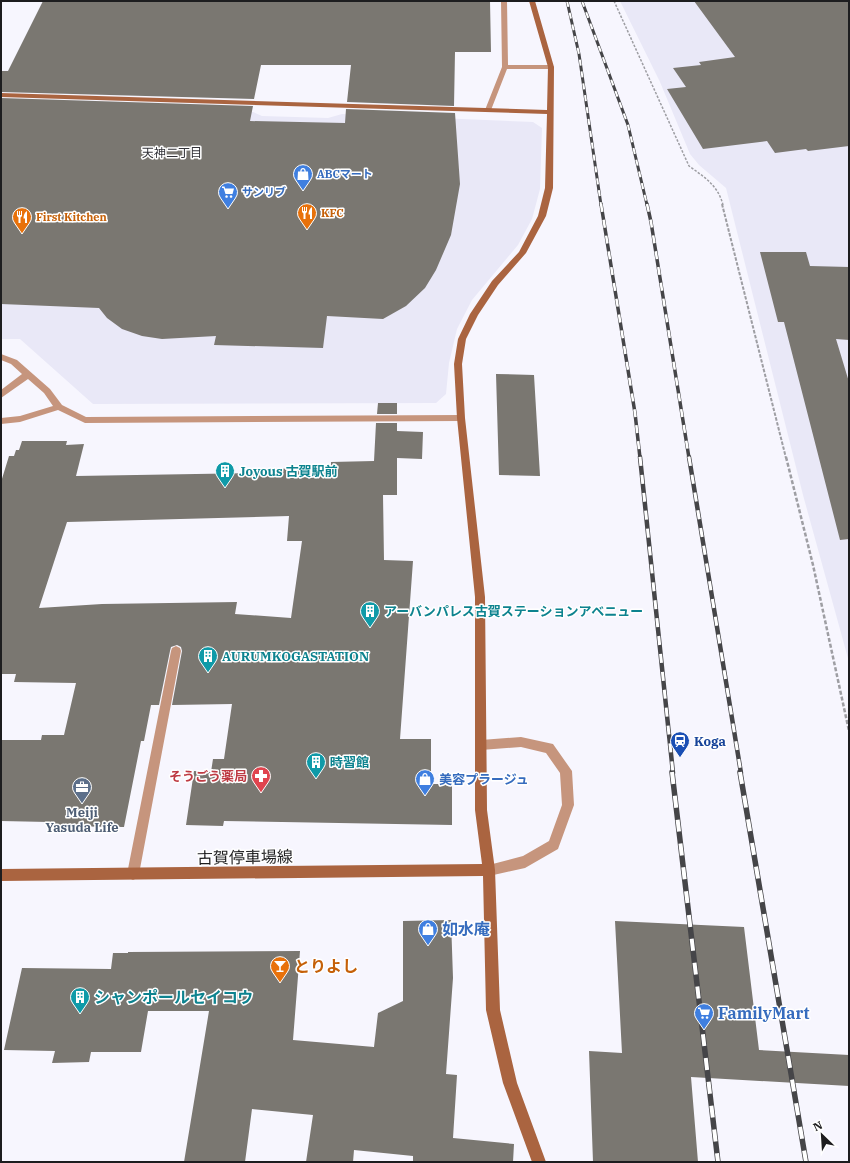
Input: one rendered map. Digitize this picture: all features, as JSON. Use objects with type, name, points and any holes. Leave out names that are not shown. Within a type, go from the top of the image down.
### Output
[{"type":"street","points":[[488,110],[505,67],[504,1]]},
{"type":"street","points":[[532,1],[551,67],[549,188],[542,216],[522,253],[495,283],[474,314],[462,339],[458,364],[461,418],[480,597],[482,810],[489,870],[493,1010],[510,1083],[539,1162]]},
{"type":"street","points":[[505,67],[551,67]]},
{"type":"street","points":[[1,95],[551,112]]},
{"type":"street","points":[[1,357],[14,362],[47,391],[59,407],[85,420],[461,418]]},
{"type":"street","points":[[1,395],[12,385],[27,375]]},
{"type":"street","points":[[1,421],[20,419],[59,407]]},
{"type":"street","points":[[133,874],[176,651]]},
{"type":"street","points":[[481,744],[521,742],[549,748],[566,771],[568,805],[554,845],[525,862],[489,870]]},
{"type":"street","name":"古賀停車場線","points":[[1,875],[489,870]]},
{"type":"path","points":[[614,1],[689,166],[713,184],[720,194],[813,565],[849,731]]},
{"type":"shaded area","points":[[620,1],[849,1],[849,662],[803,495],[726,188],[699,165],[690,154],[660,82]]},
{"type":"shaded area","name":"サンリブ","points":[[1,104],[253,112],[262,116],[328,118],[342,114],[533,122],[542,128],[540,189],[532,219],[518,245],[472,300],[457,329],[449,363],[446,394],[436,403],[93,404],[20,339],[1,339]]},
{"type":"building","points":[[43,1],[490,1],[491,52],[455,52],[454,106],[347,102],[351,65],[261,65],[254,99],[1,92],[1,71],[8,71]]},
{"type":"building","points":[[694,1],[849,1],[849,146],[775,153],[767,141],[703,149],[667,89],[686,87],[673,68],[701,65],[699,62],[735,57]]},
{"type":"building","name":"サンリブ","points":[[1,98],[253,106],[250,121],[345,123],[346,109],[455,113],[460,184],[451,235],[436,270],[425,288],[406,306],[383,319],[327,316],[323,348],[214,345],[216,336],[162,339],[142,336],[122,329],[107,318],[99,308],[1,304]]},
{"type":"building","points":[[760,252],[806,252],[810,266],[849,267],[849,340],[836,339],[849,382],[849,539],[840,540],[784,322],[778,322]]},
{"type":"building","points":[[496,374],[534,375],[540,476],[499,475]]},
{"type":"building","points":[[378,403],[397,403],[397,414],[377,414]]},
{"type":"building","points":[[376,423],[397,423],[397,431],[423,432],[422,459],[397,458],[397,495],[383,495],[384,560],[413,561],[400,739],[431,739],[431,784],[452,784],[452,825],[224,821],[223,826],[186,825],[194,771],[211,772],[213,759],[224,759],[232,704],[172,705],[182,651],[181,647],[177,645],[171,647],[159,705],[151,705],[144,741],[141,741],[124,827],[48,826],[49,822],[1,821],[1,740],[41,740],[42,735],[64,735],[76,683],[14,682],[16,674],[1,674],[1,482],[9,456],[14,456],[16,450],[19,450],[22,441],[67,441],[66,445],[84,444],[76,476],[259,473],[259,469],[331,468],[331,462],[374,461]],"holes":[[[289,516],[287,541],[302,541],[291,618],[235,614],[237,602],[102,604],[39,608],[67,522]]]},
{"type":"building","points":[[451,920],[453,978],[446,1074],[457,1075],[453,1138],[514,1144],[513,1162],[413,1162],[413,1156],[354,1150],[353,1162],[306,1162],[313,1115],[252,1109],[245,1162],[184,1162],[209,1011],[148,1011],[141,1052],[91,1052],[89,1062],[52,1063],[55,1051],[4,1050],[22,968],[111,969],[113,953],[128,952],[300,951],[293,1040],[374,1047],[378,1013],[403,1001],[403,921]]},
{"type":"building","points":[[615,921],[744,927],[759,1050],[849,1055],[849,1086],[691,1077],[698,1162],[593,1162],[589,1051],[622,1053]]},
{"type":"railway","points":[[567,1],[579,54],[601,205]]},
{"type":"railway","points":[[582,1],[628,125],[647,205]]},
{"type":"railway","points":[[601,204],[635,413],[640,458]]},
{"type":"railway","points":[[647,204],[689,458]]},
{"type":"railway","points":[[640,457],[673,773]]},
{"type":"railway","points":[[689,457],[741,773]]},
{"type":"railway","points":[[672,772],[718,1162]]},
{"type":"railway","points":[[740,772],[806,1162]]},
{"type":"place","name":"ABCマート","points":[[303,191]]},
{"type":"place","name":"サンリブ","points":[[228,209]]},
{"type":"place","name":"KFC","points":[[307,230]]},
{"type":"place","name":"First Kitchen","points":[[22,234]]},
{"type":"place","name":"Joyous 古賀駅前","points":[[225,488]]},
{"type":"place","name":"アーバンパレス古賀ステーションアベニュー","points":[[370,628]]},
{"type":"place","name":"AURUMKOGASTATION","points":[[208,673]]},
{"type":"place","name":"Koga","points":[[680,758]]},
{"type":"place","name":"時習館","points":[[316,779]]},
{"type":"place","name":"そうごう薬局","points":[[261,793]]},
{"type":"place","name":"美容プラージュ","points":[[425,796]]},
{"type":"place","name":"Meiji Yasuda Life","points":[[82,804]]},
{"type":"place","name":"如水庵","points":[[428,946]]},
{"type":"place","name":"とりよし","points":[[280,983]]},
{"type":"place","name":"シャンポールセイコウ","points":[[80,1014]]},
{"type":"place","name":"FamilyMart","points":[[704,1030]]},
{"type":"district","name":"天神二丁目","points":[[172,152]]}]
